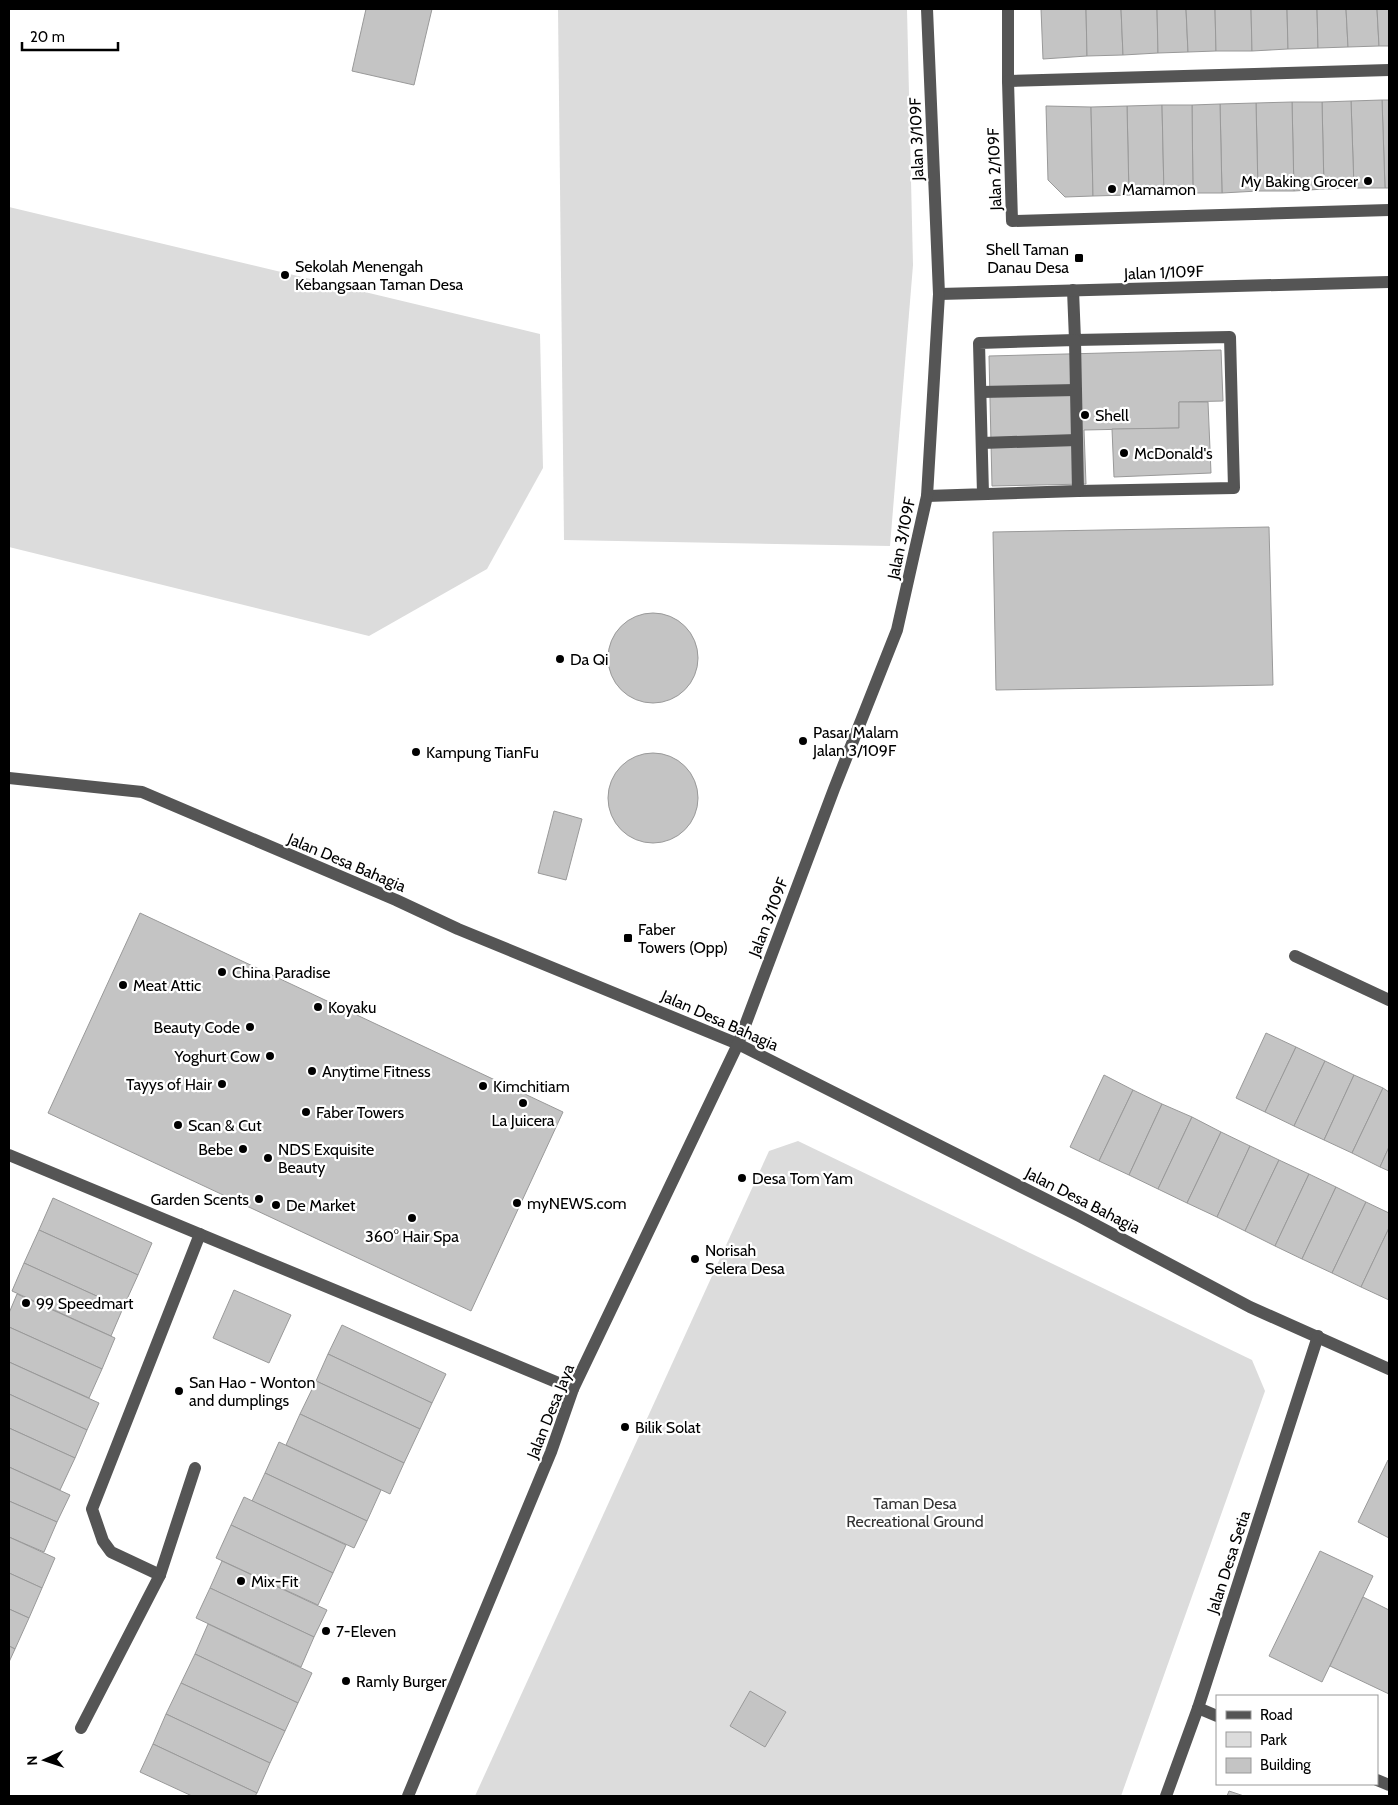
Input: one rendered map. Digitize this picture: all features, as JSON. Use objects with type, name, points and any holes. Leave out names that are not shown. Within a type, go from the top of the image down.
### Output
[{"type":"street","name":"Jalan 3/109F","points":[[738,1044],[834,789],[897,630],[927,496],[939,294],[927,9]]},
{"type":"street","name":"Jalan 2/109F","points":[[1008,9],[1012,221],[1389,210]]},
{"type":"street","points":[[1008,81],[1389,70]]},
{"type":"street","name":"Jalan 1/109F","points":[[939,294],[1389,282]]},
{"type":"street","points":[[1073,290],[1078,492]]},
{"type":"street","points":[[927,496],[1234,488],[1230,337],[979,343],[983,494]]},
{"type":"street","points":[[981,392],[1076,390]]},
{"type":"street","points":[[982,443],[1077,440]]},
{"type":"street","name":"Jalan Desa Bahagia","points":[[9,778],[142,792],[396,900],[458,929],[738,1044],[1079,1216],[1250,1307],[1389,1369]]},
{"type":"street","points":[[1295,956],[1389,1000]]},
{"type":"street","name":"Jalan Desa Jaya","points":[[408,1796],[551,1452],[573,1390],[738,1044]]},
{"type":"street","points":[[9,1155],[573,1390]]},
{"type":"street","points":[[160,1575],[111,1552],[103,1541],[92,1509],[200,1234]]},
{"type":"street","name":"Jalan Desa Setia","points":[[1166,1796],[1198,1708],[1318,1336]]},
{"type":"street","points":[[81,1728],[160,1575],[195,1468]]},
{"type":"street","points":[[1198,1708],[1216,1716]]},
{"type":"green space","points":[[558,9],[907,9],[913,265],[890,546],[564,540]]},
{"type":"green space","points":[[9,207],[540,334],[543,468],[487,569],[369,636],[9,547]]},
{"type":"green space","name":"Taman Desa Recreational Ground","points":[[798,1141],[1252,1360],[1265,1391],[1121,1796],[475,1796],[769,1151]]},
{"type":"building","points":[[366,9],[432,9],[414,85],[352,71]]},
{"type":"building","points":[[1041,9],[1086,9],[1087,56],[1043,59]]},
{"type":"building","points":[[1086,9],[1121,9],[1123,55],[1087,56]]},
{"type":"building","points":[[1121,9],[1157,9],[1158,53],[1123,55]]},
{"type":"building","points":[[1157,9],[1186,9],[1188,52],[1158,53]]},
{"type":"building","points":[[1186,9],[1215,9],[1216,51],[1188,52]]},
{"type":"building","points":[[1215,9],[1251,9],[1252,51],[1216,51]]},
{"type":"building","points":[[1251,9],[1287,9],[1288,49],[1252,51]]},
{"type":"building","points":[[1287,9],[1317,9],[1318,48],[1288,49]]},
{"type":"building","points":[[1317,9],[1346,9],[1348,47],[1318,48]]},
{"type":"building","points":[[1346,9],[1377,9],[1379,46],[1348,47]]},
{"type":"building","points":[[1377,9],[1389,9],[1389,46],[1379,46]]},
{"type":"building","points":[[1382,100],[1389,100],[1389,188],[1385,188]]},
{"type":"building","points":[[1382,100],[1385,188],[1354,188],[1351,101]]},
{"type":"building","points":[[1351,101],[1354,188],[1324,189],[1322,102]]},
{"type":"building","points":[[1292,102],[1322,102],[1324,189],[1294,191]]},
{"type":"building","points":[[1292,102],[1294,191],[1258,191],[1256,103]]},
{"type":"building","points":[[1256,103],[1258,191],[1222,193],[1220,104]]},
{"type":"building","points":[[1220,104],[1222,193],[1193,193],[1192,105]]},
{"type":"building","points":[[1162,105],[1164,194],[1129,195],[1127,106]]},
{"type":"building","points":[[1162,105],[1192,105],[1193,193],[1164,194]]},
{"type":"building","points":[[1046,106],[1091,107],[1093,196],[1065,197],[1048,180]]},
{"type":"building","points":[[1127,106],[1129,195],[1093,196],[1091,107]]},
{"type":"building","name":"Shell","points":[[1221,350],[1223,401],[1179,402],[1179,428],[1084,430],[1086,484],[992,486],[989,356]]},
{"type":"building","points":[[1179,402],[1208,402],[1211,473],[1114,477],[1112,429],[1179,428]]},
{"type":"building","points":[[1269,527],[1273,685],[996,690],[993,532]]},
{"type":"building","points":[[653,613],[670,616],[685,626],[695,641],[698,658],[695,675],[685,690],[670,700],[653,703],[636,700],[621,690],[611,675],[608,658],[611,641],[621,626],[636,616]]},
{"type":"building","points":[[653,753],[670,756],[685,766],[695,781],[698,798],[695,815],[685,830],[670,840],[653,843],[636,840],[621,830],[611,815],[608,798],[611,781],[621,766],[636,756]]},
{"type":"building","points":[[554,811],[582,819],[566,880],[538,873]]},
{"type":"building","name":"Faber Towers","points":[[140,913],[563,1112],[471,1311],[48,1113]]},
{"type":"building","points":[[1266,1033],[1296,1047],[1265,1112],[1236,1098]]},
{"type":"building","points":[[1296,1047],[1325,1061],[1294,1126],[1265,1112]]},
{"type":"building","points":[[1325,1061],[1354,1075],[1324,1140],[1294,1126]]},
{"type":"building","points":[[1104,1075],[1133,1090],[1099,1161],[1070,1147]]},
{"type":"building","points":[[1354,1075],[1383,1088],[1352,1153],[1324,1140]]},
{"type":"building","points":[[1383,1088],[1389,1092],[1389,1147],[1380,1167],[1352,1153]]},
{"type":"building","points":[[1133,1090],[1162,1104],[1129,1175],[1099,1161]]},
{"type":"building","points":[[1162,1104],[1192,1117],[1158,1189],[1129,1175]]},
{"type":"building","points":[[1192,1117],[1221,1132],[1187,1203],[1158,1189]]},
{"type":"building","points":[[1221,1132],[1250,1146],[1217,1217],[1187,1203]]},
{"type":"building","points":[[1250,1146],[1279,1160],[1245,1231],[1217,1217]]},
{"type":"building","points":[[1389,1147],[1389,1171],[1380,1167]]},
{"type":"building","points":[[1279,1160],[1309,1174],[1275,1246],[1245,1231]]},
{"type":"building","points":[[1309,1174],[1336,1187],[1302,1259],[1275,1246]]},
{"type":"building","points":[[1336,1187],[1366,1202],[1332,1273],[1302,1259]]},
{"type":"building","points":[[53,1198],[152,1243],[138,1275],[39,1230]]},
{"type":"building","points":[[1366,1202],[1389,1213],[1389,1228],[1361,1287],[1332,1273]]},
{"type":"building","points":[[1389,1228],[1389,1300],[1361,1287]]},
{"type":"building","points":[[39,1230],[138,1275],[123,1308],[24,1263]]},
{"type":"building","points":[[24,1263],[123,1308],[111,1336],[12,1291]]},
{"type":"building","points":[[234,1290],[291,1315],[269,1363],[213,1338]]},
{"type":"building","points":[[17,1294],[115,1338],[102,1369],[9,1327],[9,1313]]},
{"type":"building","points":[[342,1325],[446,1374],[432,1403],[328,1354]]},
{"type":"building","points":[[9,1327],[102,1369],[89,1398],[9,1362]]},
{"type":"building","points":[[328,1354],[432,1403],[420,1429],[316,1381]]},
{"type":"building","points":[[9,1362],[99,1403],[87,1430],[9,1394]]},
{"type":"building","points":[[316,1381],[420,1429],[404,1463],[300,1414]]},
{"type":"building","points":[[9,1394],[87,1430],[75,1458],[9,1428]]},
{"type":"building","points":[[300,1414],[404,1463],[390,1494],[286,1445]]},
{"type":"building","points":[[9,1428],[75,1458],[60,1490],[9,1467]]},
{"type":"building","points":[[279,1442],[381,1490],[367,1521],[265,1473]]},
{"type":"building","points":[[1389,1461],[1389,1538],[1358,1522]]},
{"type":"building","points":[[9,1467],[70,1495],[57,1522],[9,1501]]},
{"type":"building","points":[[265,1473],[367,1521],[354,1548],[252,1501]]},
{"type":"building","points":[[244,1497],[346,1545],[333,1573],[231,1525]]},
{"type":"building","points":[[9,1501],[57,1522],[44,1552],[9,1537]]},
{"type":"building","points":[[231,1525],[333,1573],[318,1605],[216,1558]]},
{"type":"building","points":[[9,1537],[55,1558],[42,1588],[9,1573]]},
{"type":"building","points":[[1320,1551],[1373,1576],[1322,1682],[1269,1656]]},
{"type":"building","points":[[222,1561],[327,1610],[314,1637],[210,1588]]},
{"type":"building","points":[[9,1573],[42,1588],[29,1618],[9,1609]]},
{"type":"building","points":[[210,1588],[314,1637],[301,1667],[196,1618]]},
{"type":"building","points":[[1363,1597],[1389,1610],[1389,1694],[1330,1666]]},
{"type":"building","points":[[9,1609],[29,1618],[15,1649],[9,1646]]},
{"type":"building","points":[[208,1624],[312,1673],[298,1703],[195,1654]]},
{"type":"building","points":[[9,1646],[15,1649],[9,1662]]},
{"type":"building","points":[[195,1654],[298,1703],[285,1731],[181,1683]]},
{"type":"building","points":[[181,1683],[285,1731],[270,1763],[166,1714]]},
{"type":"building","points":[[750,1691],[786,1712],[765,1747],[730,1726]]},
{"type":"building","points":[[166,1714],[270,1763],[257,1793],[153,1744]]},
{"type":"building","points":[[153,1744],[257,1793],[255,1796],[192,1796],[140,1772]]},
{"type":"building","points":[[1229,1791],[1244,1796],[1227,1796]]},
{"type":"place","name":"My Baking Grocer","points":[[1368,181]]},
{"type":"place","name":"Mamamon","points":[[1112,189]]},
{"type":"place","name":"Shell Taman Danau Desa","points":[[1079,258]]},
{"type":"place","name":"Sekolah Menengah Kebangsaan Taman Desa","points":[[285,275]]},
{"type":"place","name":"Shell","points":[[1085,415]]},
{"type":"place","name":"McDonald's","points":[[1124,453]]},
{"type":"place","name":"Da Qi","points":[[560,659]]},
{"type":"place","name":"Pasar Malam Jalan 3/109F","points":[[803,741]]},
{"type":"place","name":"Kampung TianFu","points":[[416,752]]},
{"type":"place","name":"Faber Towers (Opp)","points":[[628,938]]},
{"type":"place","name":"China Paradise","points":[[222,972]]},
{"type":"place","name":"Meat Attic","points":[[123,985]]},
{"type":"place","name":"Koyaku","points":[[318,1007]]},
{"type":"place","name":"Beauty Code","points":[[250,1027]]},
{"type":"place","name":"Yoghurt Cow","points":[[270,1056]]},
{"type":"place","name":"Anytime Fitness","points":[[312,1071]]},
{"type":"place","name":"Tayys of Hair","points":[[222,1084]]},
{"type":"place","name":"Kimchitiam","points":[[483,1086]]},
{"type":"place","name":"La Juicera","points":[[523,1103]]},
{"type":"place","name":"Faber Towers","points":[[306,1112]]},
{"type":"place","name":"Scan & Cut","points":[[178,1125]]},
{"type":"place","name":"Bebe","points":[[243,1149]]},
{"type":"place","name":"NDS Exquisite Beauty","points":[[268,1158]]},
{"type":"place","name":"Desa Tom Yam","points":[[742,1178]]},
{"type":"place","name":"Garden Scents","points":[[259,1199]]},
{"type":"place","name":"myNEWS.com","points":[[517,1203]]},
{"type":"place","name":"De Market","points":[[276,1205]]},
{"type":"place","name":"360° Hair Spa","points":[[412,1218]]},
{"type":"place","name":"Norisah Selera Desa","points":[[695,1259]]},
{"type":"place","name":"99 Speedmart","points":[[26,1303]]},
{"type":"place","name":"San Hao - Wonton and dumplings","points":[[179,1391]]},
{"type":"place","name":"Bilik Solat","points":[[625,1427]]},
{"type":"place","name":"Mix-Fit","points":[[241,1581]]},
{"type":"place","name":"7-Eleven","points":[[326,1631]]},
{"type":"place","name":"Ramly Burger","points":[[346,1681]]}]
